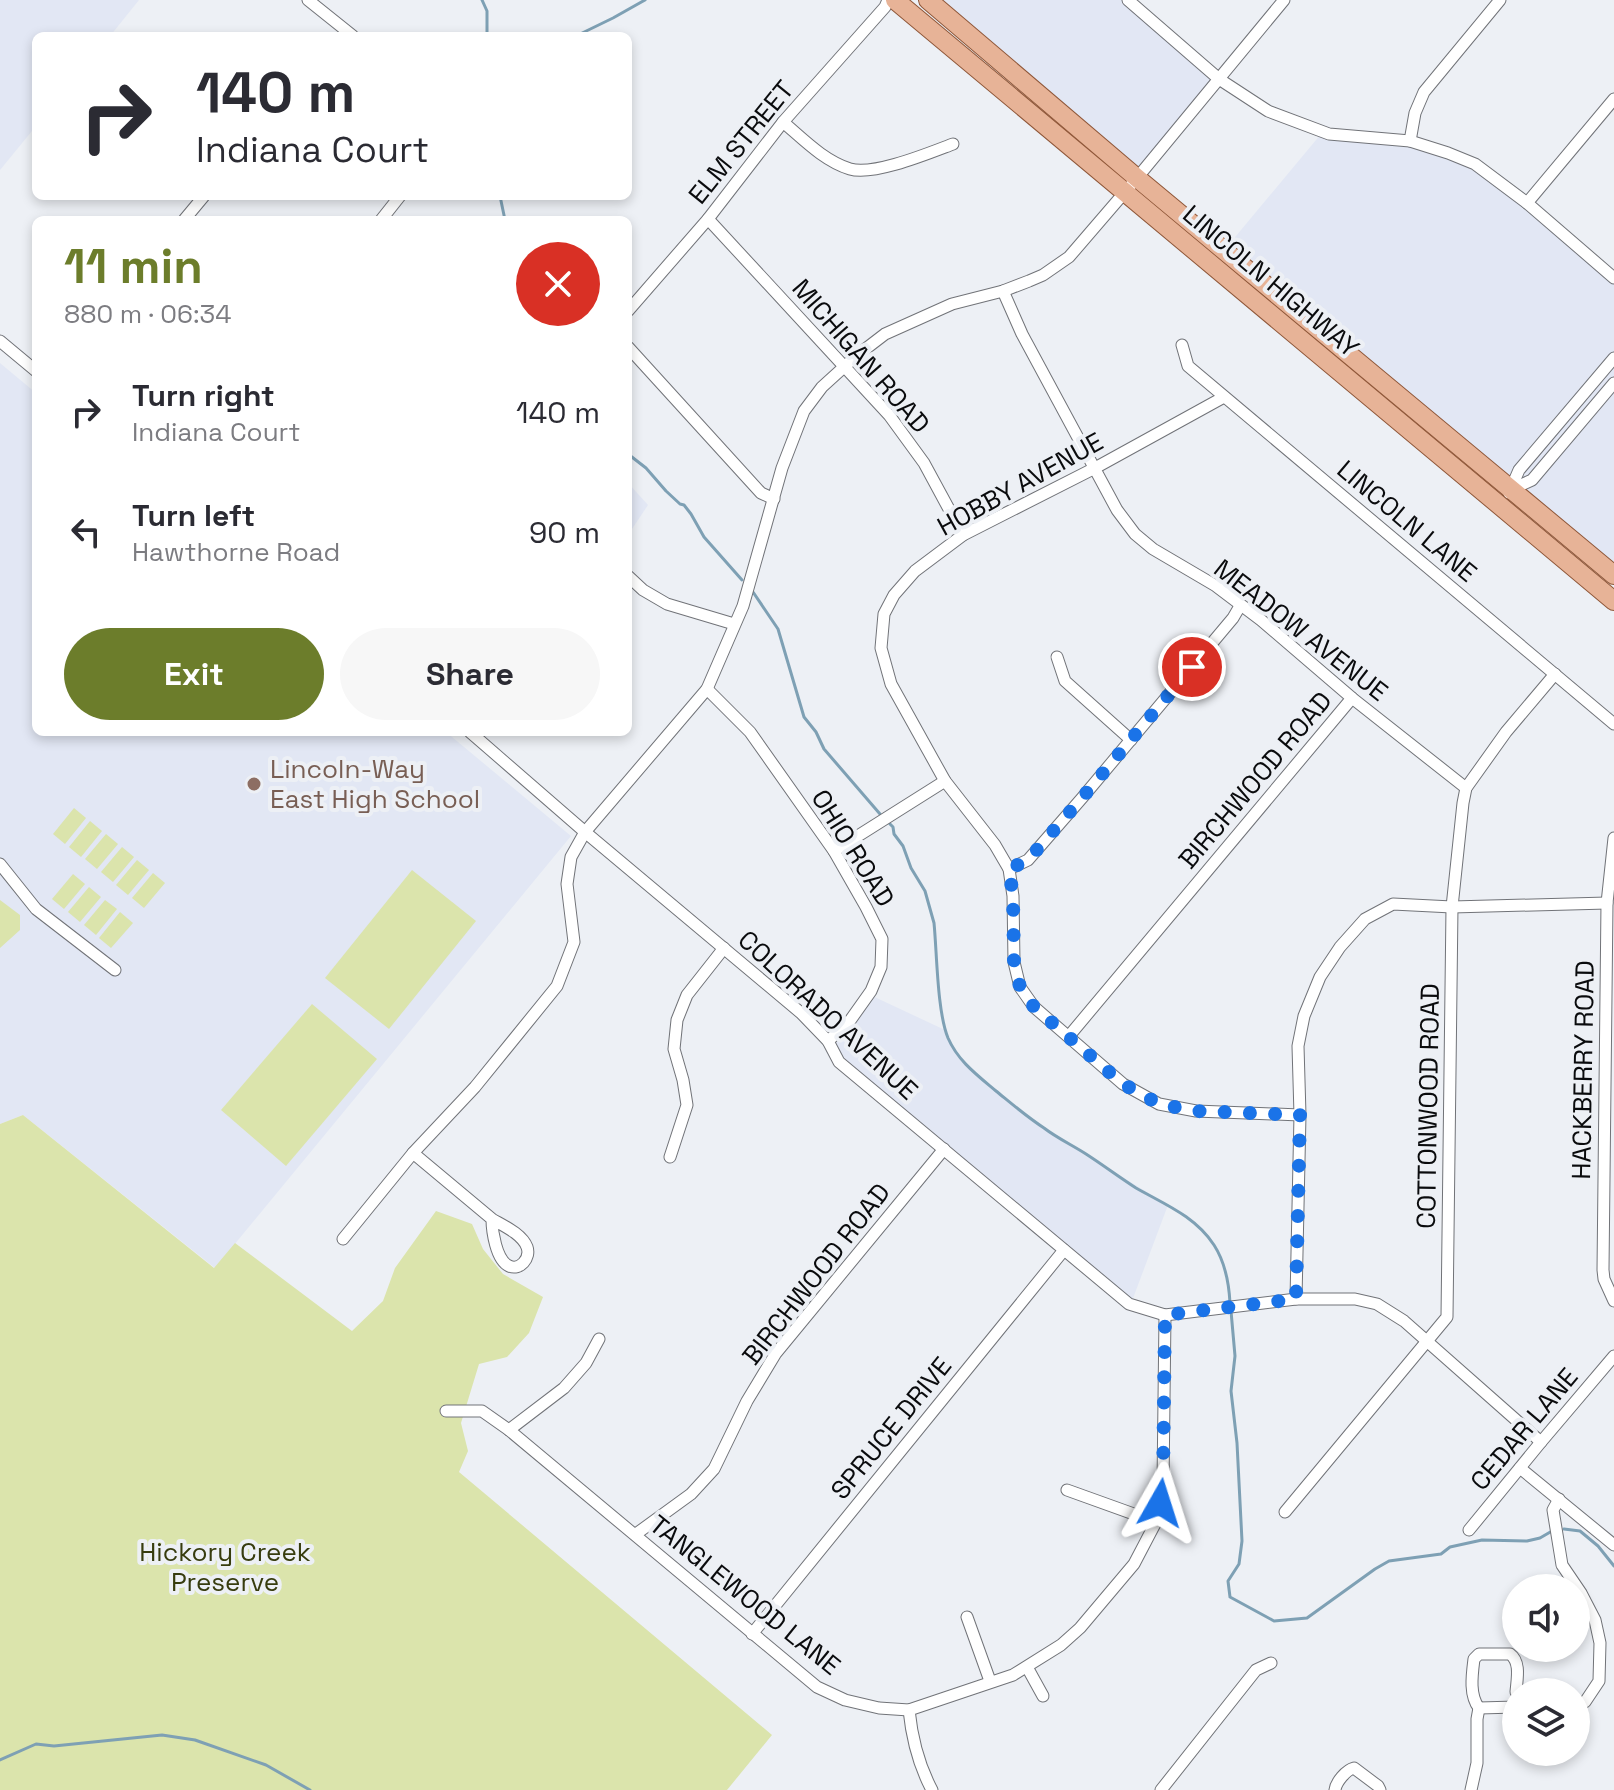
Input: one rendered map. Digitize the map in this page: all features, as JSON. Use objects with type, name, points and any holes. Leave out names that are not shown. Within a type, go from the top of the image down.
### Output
[{"type":"main road","name":"LINCOLN HIGHWAY","points":[[895,0],[1614,601]]},
{"type":"main road","name":"LINCOLN HIGHWAY","points":[[928,0],[1614,575]]},
{"type":"street","points":[[308,0],[339,32]]},
{"type":"street","name":"ELM STREET","points":[[632,306],[888,0]]},
{"type":"street","points":[[1128,0],[1219,79],[1268,111],[1329,134],[1410,141],[1475,164],[1527,203],[1614,278]]},
{"type":"street","points":[[343,1239],[413,1153],[475,1087],[557,986],[574,942],[567,884],[571,857],[585,832],[707,689],[743,606],[782,468],[804,411],[822,387],[876,340],[901,326],[952,304],[1003,291],[1043,275],[1069,257],[1284,0]]},
{"type":"street","points":[[1410,141],[1415,113],[1424,92],[1500,0]]},
{"type":"street","points":[[1527,203],[1614,99]]},
{"type":"street","points":[[783,122],[823,155],[852,170],[885,167],[953,144]]},
{"type":"street","points":[[187,216],[201,200]]},
{"type":"street","points":[[384,216],[397,200]]},
{"type":"street","name":"MICHIGAN ROAD","points":[[708,219],[883,408],[933,478],[963,535]]},
{"type":"street","name":"MEADOW AVENUE","points":[[1003,291],[1022,334],[1117,510],[1135,534],[1153,549],[1216,586],[1261,620],[1352,698],[1466,788]]},
{"type":"street","points":[[0,341],[32,368]]},
{"type":"street","name":"LINCOLN LANE","points":[[1182,345],[1188,366],[1614,724]]},
{"type":"street","points":[[632,351],[761,493],[774,499]]},
{"type":"street","points":[[1499,505],[1512,489],[1519,470],[1614,358]]},
{"type":"street","points":[[1512,489],[1532,480],[1614,383]]},
{"type":"street","name":"HOBBY AVENUE","points":[[945,781],[891,684],[881,648],[884,614],[894,595],[915,571],[963,535],[1095,468],[1224,397]]},
{"type":"street","points":[[632,580],[667,604],[734,624]]},
{"type":"street","points":[[1009,869],[1028,860],[1240,606]]},
{"type":"street","points":[[1057,657],[1065,681],[1131,740]]},
{"type":"street","name":"COTTONWOOD ROAD","points":[[1285,1512],[1447,1317],[1452,907],[1463,803],[1466,788],[1506,732],[1555,674]]},
{"type":"street","name":"OHIO ROAD","points":[[707,689],[750,732],[834,851],[882,939],[881,967],[871,991],[849,1022],[828,1041]]},
{"type":"street","name":"BIRCHWOOD ROAD","points":[[1069,1036],[1352,698]]},
{"type":"street","name":"COLORADO AVENUE","points":[[476,736],[801,1013],[828,1041],[839,1062],[1129,1304],[1165,1315]]},
{"type":"street","points":[[834,851],[945,781],[995,845],[1009,869],[1013,896],[1014,962],[1020,987],[1034,1007],[1123,1084],[1159,1104],[1196,1111],[1300,1115]]},
{"type":"street","name":"HACKBERRY ROAD","points":[[1614,838],[1607,903],[1603,1270],[1614,1301]]},
{"type":"street","points":[[0,864],[36,909],[115,970]]},
{"type":"street","points":[[1296,1299],[1300,1115],[1298,1046],[1304,1016],[1320,977],[1340,947],[1365,919],[1393,904],[1452,907],[1607,903]]},
{"type":"street","points":[[670,1157],[687,1105],[674,1049],[677,1020],[687,995],[724,948]]},
{"type":"street","name":"BIRCHWOOD ROAD","points":[[636,1534],[691,1494],[714,1469],[747,1401],[776,1353],[944,1149]]},
{"type":"street","points":[[413,1153],[492,1219]]},
{"type":"street","name":"SPRUCE DRIVE","points":[[752,1634],[1064,1250]]},
{"type":"street","points":[[1165,1315],[1296,1299],[1355,1299],[1377,1304],[1404,1321],[1541,1442]]},
{"type":"street","name":"TANGLEWOOD LANE","points":[[446,1411],[482,1411],[509,1430],[817,1687],[845,1700],[879,1708],[909,1710],[1013,1675],[1061,1645],[1088,1619],[1134,1564],[1156,1522],[1163,1484],[1165,1315]]},
{"type":"street","points":[[509,1430],[564,1388],[586,1363],[599,1339]]},
{"type":"street","name":"CEDAR LANE","points":[[1469,1530],[1614,1356]]},
{"type":"street","points":[[1520,1468],[1614,1545]]},
{"type":"street","points":[[1067,1490],[1156,1522]]},
{"type":"street","points":[[1559,1499],[1553,1510],[1562,1565],[1595,1620],[1600,1643],[1599,1681],[1590,1694]]},
{"type":"street","points":[[967,1617],[990,1681]]},
{"type":"street","points":[[1471,1790],[1477,1763],[1479,1708],[1473,1700],[1474,1659],[1479,1654],[1510,1654],[1517,1663],[1516,1678]]},
{"type":"street","points":[[1161,1790],[1256,1670],[1271,1663]]},
{"type":"street","points":[[1027,1667],[1043,1696]]},
{"type":"street","points":[[1479,1708],[1502,1707]]},
{"type":"street","points":[[909,1710],[920,1766],[932,1790]]},
{"type":"street","points":[[1335,1790],[1348,1770],[1354,1768],[1380,1790]]},
{"type":"shaded area","points":[[0,0],[139,0],[113,32],[32,32],[32,131],[0,170]]},
{"type":"shaded area","points":[[931,0],[1123,0],[1216,79],[1137,173]]},
{"type":"shaded area","points":[[1321,134],[1410,143],[1474,168],[1529,209],[1614,282],[1614,570],[1226,248]]},
{"type":"shaded area","name":"Lincoln-Way East High School","points":[[0,363],[32,390],[32,736],[451,736],[571,836],[215,1268],[23,1115],[0,1124]]},
{"type":"shaded area","points":[[632,487],[648,505],[632,529]]},
{"type":"shaded area","points":[[866,993],[945,1030],[961,1061],[1008,1102],[1046,1130],[1168,1205],[1132,1301],[841,1060],[829,1036]]},
{"type":"green space","points":[[74,808],[86,818],[65,844],[53,834]]},
{"type":"green space","points":[[90,821],[102,831],[81,857],[69,847]]},
{"type":"green space","points":[[106,834],[118,844],[97,869],[85,859]]},
{"type":"green space","points":[[122,847],[134,857],[113,882],[101,872]]},
{"type":"green space","points":[[137,860],[149,870],[128,895],[116,885]]},
{"type":"green space","points":[[412,870],[476,921],[389,1029],[325,978]]},
{"type":"green space","points":[[153,873],[165,883],[144,908],[132,898]]},
{"type":"green space","points":[[73,874],[85,884],[64,909],[52,899]]},
{"type":"green space","points":[[89,887],[101,897],[80,922],[68,912]]},
{"type":"green space","points":[[0,900],[20,915],[20,930],[0,948]]},
{"type":"green space","points":[[105,900],[117,909],[96,935],[84,925]]},
{"type":"green space","points":[[120,912],[133,923],[111,948],[99,938]]},
{"type":"green space","points":[[312,1004],[377,1059],[286,1166],[221,1110]]},
{"type":"green space","name":"Hickory Creek Preserve","points":[[23,1115],[214,1268],[235,1243],[352,1331],[383,1301],[395,1268],[436,1211],[472,1224],[483,1249],[503,1274],[543,1297],[529,1333],[507,1357],[479,1364],[461,1423],[468,1451],[459,1472],[772,1735],[727,1790],[0,1790],[0,1124]]},
{"type":"waterway","points":[[482,0],[487,11],[487,32]]},
{"type":"waterway","points":[[584,32],[645,0]]},
{"type":"waterway","points":[[501,200],[504,216]]},
{"type":"waterway","points":[[632,457],[684,505],[704,537],[742,580]]},
{"type":"waterway","points":[[753,592],[778,629],[804,717],[824,749],[880,814]]},
{"type":"waterway","points":[[890,824],[925,891],[934,923],[944,1027],[957,1054],[975,1073],[1054,1135],[1198,1226],[1221,1259],[1230,1303]]},
{"type":"waterway","points":[[1231,1311],[1235,1356],[1231,1391],[1242,1541],[1239,1564],[1228,1581],[1230,1597],[1274,1621],[1307,1618],[1389,1561],[1441,1554],[1450,1547],[1482,1540],[1527,1541],[1552,1531]]},
{"type":"waterway","points":[[1564,1529],[1580,1531],[1598,1546],[1614,1566]]},
{"type":"waterway","points":[[0,1760],[36,1744],[54,1746],[162,1735],[195,1740],[266,1765],[310,1790]]},
{"type":"place","name":"Lincoln-Way East High School","points":[[254,784]]},
{"type":"route","points":[[1160,1503],[1166,1380],[1165,1315],[1296,1299],[1300,1115],[1196,1111],[1159,1104],[1123,1084],[1034,1007],[1020,987],[1014,962],[1013,896],[1009,869],[1028,860],[1192,667]]}]
